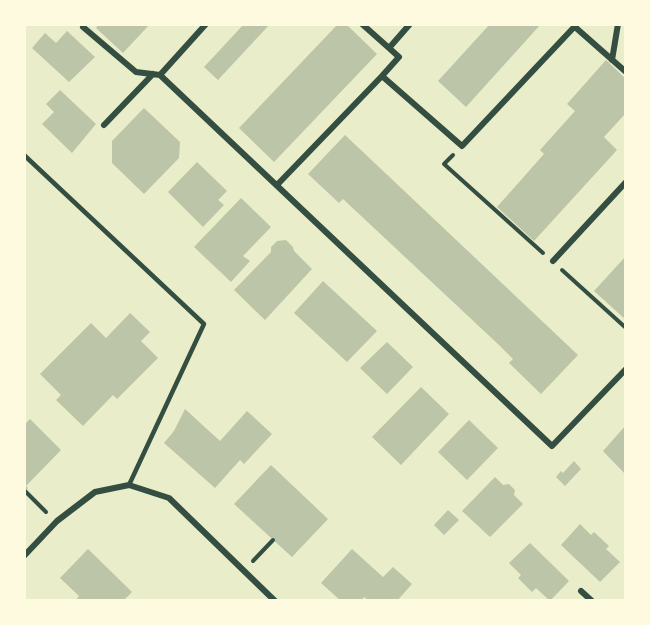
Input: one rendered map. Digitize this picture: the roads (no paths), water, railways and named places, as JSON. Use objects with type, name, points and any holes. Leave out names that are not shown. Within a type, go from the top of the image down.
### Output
[{"type":"street","points":[[104,125],[206,24]]},
{"type":"street","points":[[277,185],[399,57],[362,24]]},
{"type":"street","points":[[389,48],[410,24]]},
{"type":"street","points":[[612,60],[618,24]]},
{"type":"street","points":[[382,76],[462,146],[576,25],[626,72]]},
{"type":"street","points":[[83,27],[136,72],[156,74],[277,185],[552,446],[626,369]]},
{"type":"street","points":[[553,261],[626,182]]},
{"type":"street","points":[[24,556],[56,522],[95,492],[129,485],[169,498],[275,601]]},
{"type":"street","points":[[582,591],[592,601]]},
{"type":"lane","points":[[24,154],[204,324],[129,485]]}]
